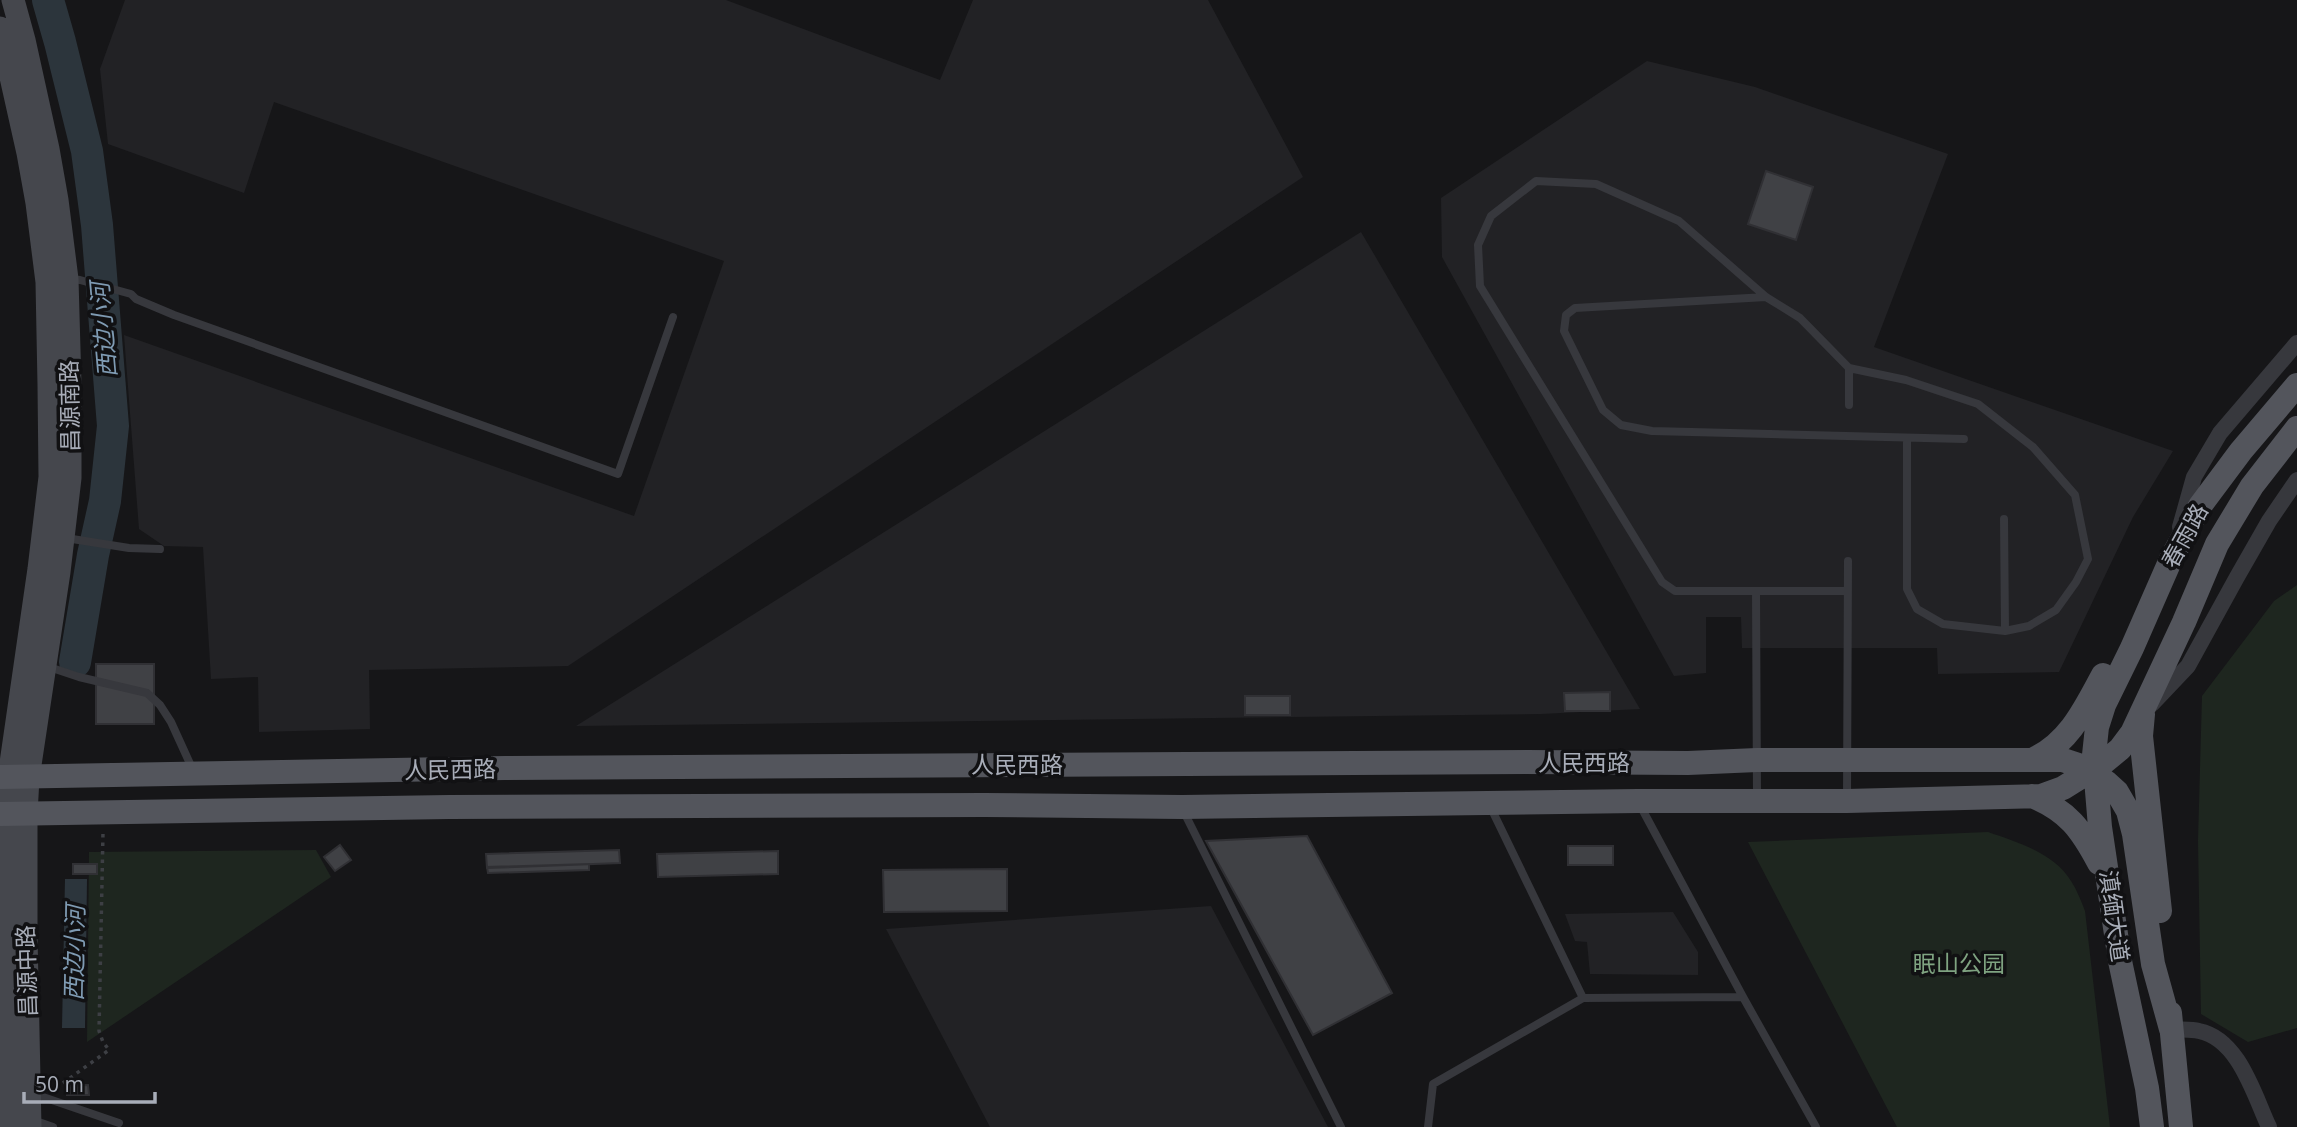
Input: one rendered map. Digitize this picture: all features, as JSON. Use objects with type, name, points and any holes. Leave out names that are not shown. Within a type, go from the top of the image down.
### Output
[{"type":"main road","name":"昌源南路","points":[[12,777],[45,665],[61,538],[50,477],[64,278],[48,149],[13,0]]},
{"type":"main road","name":"昌源南路","points":[[0,28],[28,153],[64,278]]},
{"type":"main road","name":"春雨路","points":[[2104,705],[2171,559],[2208,495],[2241,451],[2297,386]]},
{"type":"main road","name":"春雨路","points":[[2143,713],[2217,544],[2252,486],[2297,428]]},
{"type":"main road","name":"昌源南路","points":[[11,814],[12,777],[61,538]]},
{"type":"main road","points":[[2034,759],[2056,746],[2069,733],[2133,619],[2171,559]]},
{"type":"main road","name":"滇缅大道","points":[[2104,705],[2098,727],[2093,772],[2120,961],[2147,1088],[2152,1127]]},
{"type":"main road","points":[[2032,796],[2063,788],[2093,772],[2120,749],[2143,713]]},
{"type":"main road","name":"滇缅大道","points":[[2143,713],[2141,736],[2182,1127]]},
{"type":"main road","name":"人民西路","points":[[12,777],[505,768],[2034,759],[2063,760],[2093,772]]},
{"type":"main road","points":[[2093,772],[2117,792],[2128,811],[2134,834],[2153,964]]},
{"type":"main road","points":[[2032,796],[2052,804],[2068,816],[2085,836],[2101,865],[2112,900]]},
{"type":"main road","name":"人民西路","points":[[11,814],[449,807],[1182,807],[1847,801],[2032,796]]},
{"type":"main road","name":"昌源中路","points":[[11,814],[26,936],[24,1125]]},
{"type":"main road","points":[[2108,872],[2112,860],[2119,859],[2124,863],[2133,914],[2153,964],[2171,1029]]},
{"type":"street","points":[[2171,559],[2194,477],[2220,433],[2297,343]]},
{"type":"street","points":[[2143,713],[2188,666],[2243,565],[2297,480]]},
{"type":"street","points":[[2171,1029],[2201,1031],[2219,1039],[2235,1054],[2269,1127]]},
{"type":"lane","points":[[1847,591],[1675,592],[1662,582],[1480,286],[1478,245],[1491,216],[1536,181],[1596,184],[1679,221],[1766,297],[1800,318],[1849,368],[1906,380],[1978,404],[2033,447],[2075,495],[2088,559],[2056,610],[2029,626],[2004,631],[1942,624],[1917,609],[1908,589],[1907,438]]},
{"type":"lane","points":[[64,278],[131,294],[136,299],[174,315],[618,474],[673,317]]},
{"type":"lane","points":[[1766,297],[1575,308],[1566,315],[1564,331],[1603,410],[1622,425],[1653,431],[1964,439]]},
{"type":"lane","points":[[1849,368],[1849,405]]},
{"type":"lane","points":[[2004,519],[2004,631]]},
{"type":"lane","points":[[61,538],[160,549]]},
{"type":"lane","points":[[1847,801],[1848,561]]},
{"type":"lane","points":[[1756,591],[1757,801]]},
{"type":"lane","points":[[45,665],[79,677],[147,694],[154,699],[180,739],[194,774]]},
{"type":"lane","points":[[1638,801],[1816,1127]]},
{"type":"lane","points":[[1488,803],[1583,998]]},
{"type":"lane","points":[[1182,807],[1341,1127]]},
{"type":"lane","points":[[1428,1127],[1433,1084],[1583,998],[1743,997]]},
{"type":"lane","points":[[43,1097],[118,1123]]},
{"type":"lane","points":[[24,1125],[53,1127]]},
{"type":"path","points":[[43,1097],[110,1050],[99,1031],[103,831]]},
{"type":"shaded area","points":[[125,0],[726,0],[940,80],[973,0],[1208,0],[1303,177],[568,666],[369,670],[370,729],[259,732],[258,677],[211,679],[203,547],[164,546],[139,529],[124,335],[634,516],[724,261],[274,102],[244,193],[108,144],[100,69]]},
{"type":"shaded area","points":[[1647,61],[1755,87],[1948,154],[1874,347],[2173,451],[2133,517],[2059,672],[1938,674],[1937,648],[1742,648],[1741,617],[1706,617],[1706,673],[1674,676],[1442,257],[1441,198]]},
{"type":"shaded area","points":[[1361,232],[1640,709],[1541,714],[576,726]]},
{"type":"shaded area","points":[[1211,906],[1328,1127],[990,1127],[886,929]]},
{"type":"shaded area","points":[[1673,912],[1698,952],[1698,975],[1590,974],[1587,942],[1575,941],[1565,914]]},
{"type":"green space","points":[[2297,585],[2297,1028],[2248,1042],[2201,1014],[2198,841],[2202,696],[2274,601]]},
{"type":"green space","name":"眠山公园","points":[[1988,832],[2034,850],[2055,863],[2071,881],[2085,911],[2110,1127],[1897,1127],[1748,842]]},
{"type":"green space","points":[[316,850],[331,877],[87,1042],[89,852]]},
{"type":"water","points":[[65,879],[87,879],[85,1028],[62,1028]]},
{"type":"building","points":[[1766,171],[1813,187],[1796,240],[1748,224]]},
{"type":"building","points":[[96,664],[154,664],[154,724],[96,724]]},
{"type":"building","points":[[1610,692],[1610,711],[1565,711],[1564,693]]},
{"type":"building","points":[[1245,696],[1290,696],[1290,715],[1245,715]]},
{"type":"building","points":[[1307,836],[1392,993],[1313,1035],[1206,841]]},
{"type":"building","points":[[340,845],[351,860],[335,871],[324,857]]},
{"type":"building","points":[[1568,846],[1613,846],[1613,865],[1568,865]]},
{"type":"building","points":[[619,850],[620,863],[487,868],[486,854]]},
{"type":"building","points":[[778,851],[778,874],[658,877],[657,854]]},
{"type":"building","points":[[73,864],[97,864],[97,874],[73,874]]},
{"type":"building","points":[[589,864],[589,870],[488,873],[487,867]]},
{"type":"building","points":[[1007,869],[1007,911],[884,912],[883,870]]},
{"type":"building","points":[[88,1085],[89,1095],[67,1095],[67,1086]]},
{"type":"waterway","name":"西边小河","points":[[48,0],[87,151],[97,225],[113,426],[105,501],[75,662]]}]
